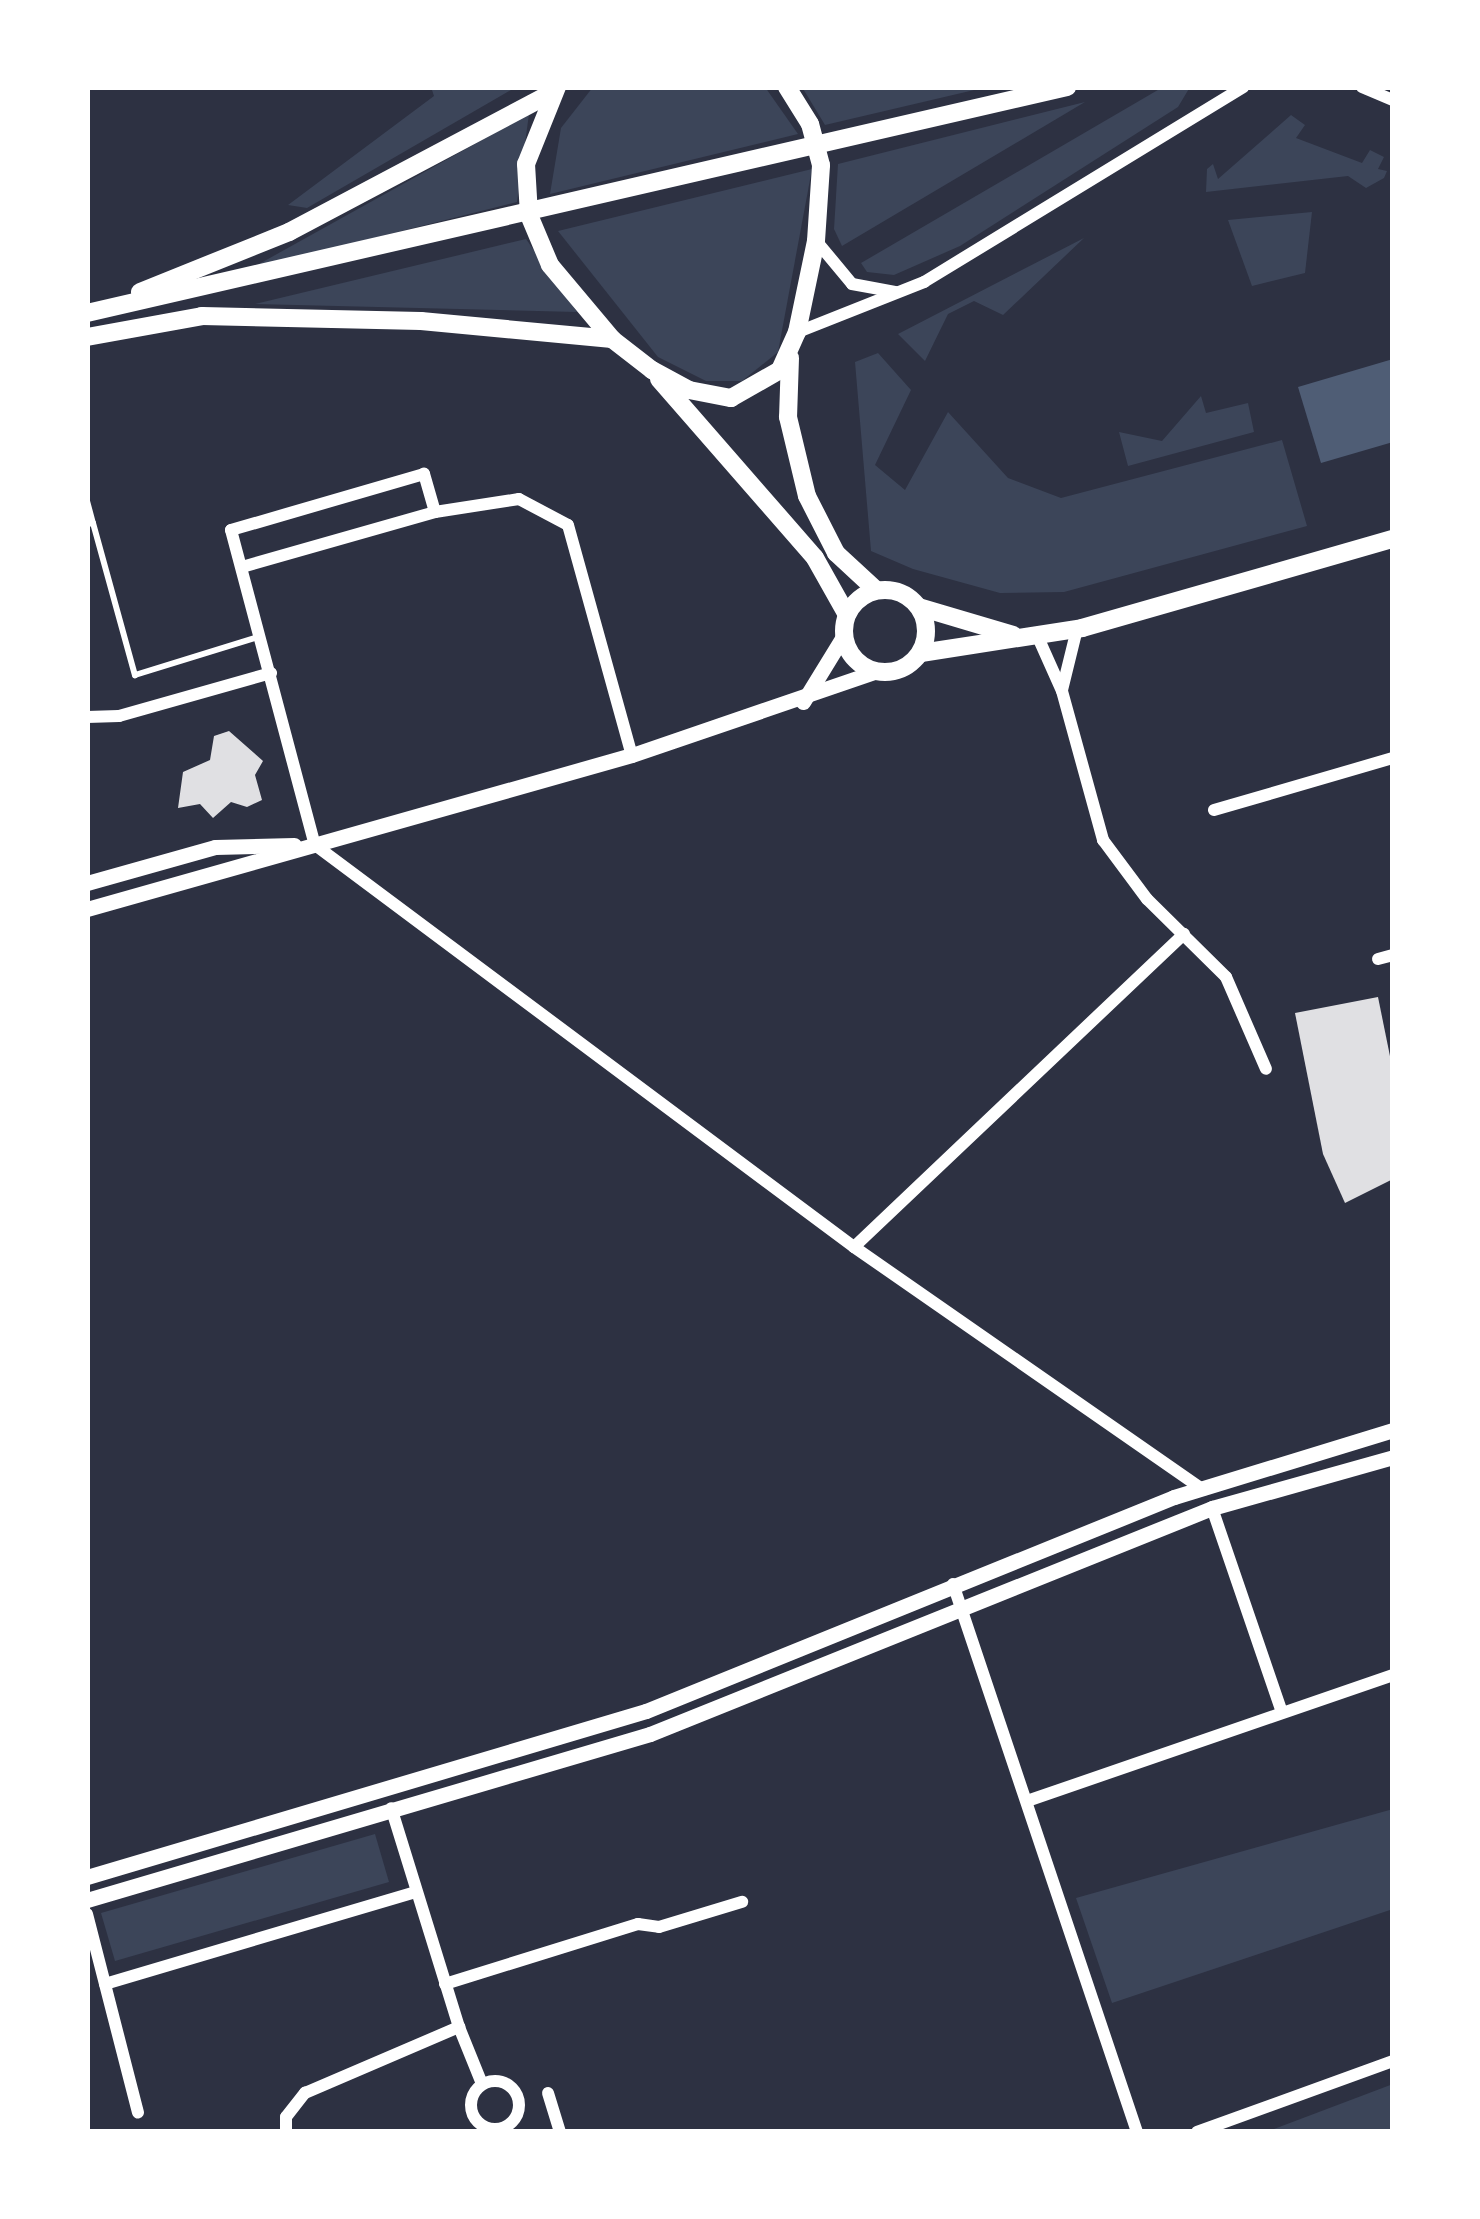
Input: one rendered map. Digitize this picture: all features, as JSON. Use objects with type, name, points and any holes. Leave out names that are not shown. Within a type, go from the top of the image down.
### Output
[{"type":"main road","points":[[787,87],[810,124],[821,165],[816,241],[793,340],[788,417],[807,496],[836,553],[876,590],[900,592],[920,608],[1030,637]]},
{"type":"main road","points":[[87,312],[1067,87]]},
{"type":"main road","points":[[87,312],[289,232],[554,90]]},
{"type":"main road","points":[[554,90],[526,164],[529,215],[550,265],[612,339],[652,370],[815,558],[846,625],[854,658],[875,672],[901,670],[921,653],[1076,629],[1393,539]]},
{"type":"main road","points":[[87,337],[202,316],[421,321],[612,339]]},
{"type":"main road","points":[[652,370],[731,398],[767,384],[793,340]]},
{"type":"main road","points":[[846,625],[876,590]]},
{"type":"main road","points":[[920,608],[927,630],[921,653]]},
{"type":"street","points":[[1207,104],[1222,87]]},
{"type":"street","points":[[793,340],[898,292],[1207,104],[1243,87]]},
{"type":"street","points":[[1362,87],[1393,100]]},
{"type":"street","points":[[816,241],[852,284],[898,292]]},
{"type":"street","points":[[316,844],[231,530],[424,473],[435,512]]},
{"type":"street","points":[[243,572],[435,512],[519,500],[568,524],[632,755]]},
{"type":"street","points":[[803,702],[846,625]]},
{"type":"street","points":[[1062,691],[1076,629]]},
{"type":"street","points":[[1030,637],[1062,691],[1103,840],[1226,977],[1266,1069]]},
{"type":"street","points":[[87,909],[632,755],[803,702],[875,672]]},
{"type":"street","points":[[87,717],[118,716],[272,673]]},
{"type":"street","points":[[1214,809],[1393,758]]},
{"type":"street","points":[[87,883],[215,847],[316,844],[854,1247],[1201,1488]]},
{"type":"street","points":[[854,1247],[1184,934]]},
{"type":"street","points":[[1378,959],[1393,955]]},
{"type":"street","points":[[87,1877],[627,1718],[1201,1488],[1393,1430]]},
{"type":"street","points":[[87,1900],[650,1734],[1212,1508],[1393,1457]]},
{"type":"street","points":[[1212,1508],[1282,1712]]},
{"type":"street","points":[[953,1584],[1030,1800],[1137,2132]]},
{"type":"street","points":[[1030,1800],[1393,1675]]},
{"type":"street","points":[[391,1808],[459,2027],[482,2084]]},
{"type":"street","points":[[105,1984],[416,1892]]},
{"type":"street","points":[[446,1984],[638,1924],[659,1927],[742,1902]]},
{"type":"street","points":[[87,1914],[138,2113]]},
{"type":"street","points":[[286,2132],[286,2117],[305,2092],[459,2027]]},
{"type":"street","points":[[1197,2132],[1393,2061]]},
{"type":"street","points":[[482,2084],[513,2089],[520,2104],[509,2126],[493,2130],[474,2118],[471,2104],[482,2084]]},
{"type":"street","points":[[548,2093],[560,2132]]},
{"type":"lane","points":[[87,501],[135,675],[261,636]]},
{"type":"shaded area","points":[[431,87],[516,87],[307,208],[288,205],[434,96]]},
{"type":"shaded area","points":[[593,87],[765,87],[798,134],[550,194],[561,128]]},
{"type":"shaded area","points":[[802,87],[987,87],[825,125]]},
{"type":"shaded area","points":[[1163,87],[1190,87],[1178,107],[960,246],[894,275],[867,272],[861,263]]},
{"type":"shaded area","points":[[1085,102],[842,246],[834,229],[838,164]]},
{"type":"shaded area","points":[[529,114],[517,202],[250,269]]},
{"type":"shaded area","points":[[1291,115],[1305,125],[1296,138],[1362,163],[1370,150],[1384,157],[1378,169],[1387,171],[1384,178],[1366,188],[1348,176],[1206,192],[1207,169],[1213,164],[1218,179]]},
{"type":"shaded area","points":[[812,169],[778,352],[742,381],[706,381],[658,357],[558,231]]},
{"type":"shaded area","points":[[1312,212],[1305,273],[1252,286],[1228,220]]},
{"type":"shaded area","points":[[1084,238],[1003,315],[974,301],[948,314],[925,361],[898,334]]},
{"type":"shaded area","points":[[526,239],[577,312],[255,304]]},
{"type":"shaded area","points":[[878,353],[911,390],[875,465],[905,490],[948,412],[1008,478],[1061,498],[1282,440],[1307,526],[1064,592],[1000,593],[913,569],[871,551],[855,362]]},
{"type":"shaded area","points":[[1393,359],[1393,442],[1321,463],[1298,387]]},
{"type":"shaded area","points":[[1201,396],[1206,413],[1248,403],[1254,432],[1128,466],[1119,432],[1162,441]]},
{"type":"shaded area","points":[[1393,1809],[1393,1909],[1112,2003],[1076,1898]]},
{"type":"shaded area","points":[[375,1834],[389,1882],[115,1961],[101,1913]]},
{"type":"shaded area","points":[[1393,2084],[1393,2132],[1266,2132]]},
{"type":"building","points":[[229,731],[263,761],[255,775],[262,800],[247,807],[231,802],[213,818],[200,804],[178,808],[183,772],[210,760],[214,736]]},
{"type":"building","points":[[1378,997],[1393,1071],[1393,1179],[1345,1203],[1323,1154],[1295,1013]]}]
